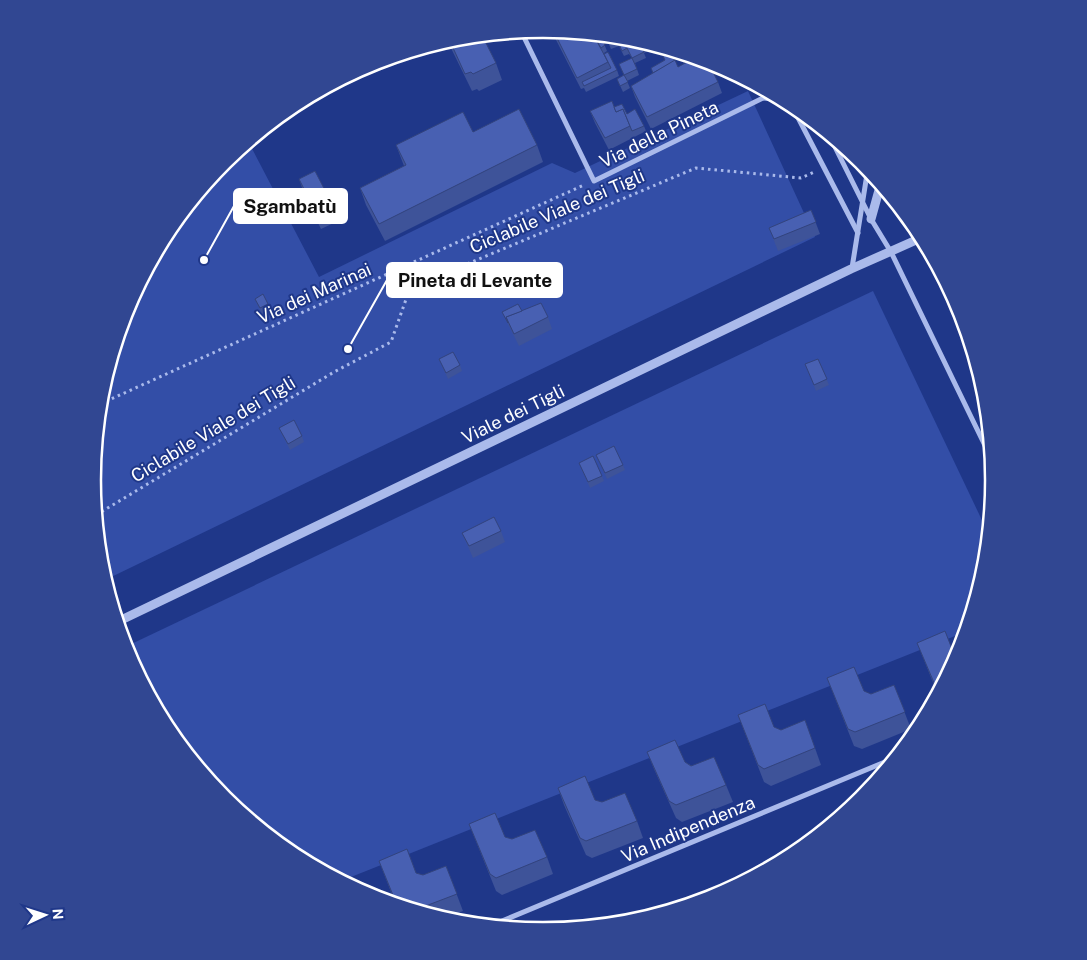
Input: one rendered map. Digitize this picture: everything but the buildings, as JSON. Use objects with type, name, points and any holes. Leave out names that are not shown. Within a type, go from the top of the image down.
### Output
[{"type":"street","points":[[524,38],[594,181]]},
{"type":"street","name":"Via della Pineta","points":[[594,181],[764,98]]},
{"type":"street","points":[[798,119],[858,233]]},
{"type":"street","points":[[835,147],[871,219],[891,252],[984,444]]},
{"type":"street","points":[[852,268],[866,178]]},
{"type":"street","points":[[871,219],[878,191]]},
{"type":"street","name":"Viale dei Tigli","points":[[123,619],[852,268],[915,241]]},
{"type":"street","name":"Via Indipendenza","points":[[503,921],[884,762]]},
{"type":"path","name":"Ciclabile Viale dei Tigli","points":[[102,511],[334,372],[391,342],[410,288],[696,168],[801,178],[823,168]]},
{"type":"path","name":"Via dei Marinai","points":[[109,400],[594,181]]},
{"type":"shaded area","points":[[748,91],[815,237],[112,577],[102,509],[102,451],[110,394],[124,338],[147,284],[176,234],[211,188],[251,148],[319,277],[552,163],[575,173]]},
{"type":"shaded area","points":[[873,291],[984,523],[971,595],[958,635],[349,878],[322,863],[274,831],[252,813],[211,772],[192,749],[160,701],[133,643]]},
{"type":"place","name":"Sgambatù","points":[[204,260]]},
{"type":"place","name":"Pineta di Levante","points":[[348,349]]}]
